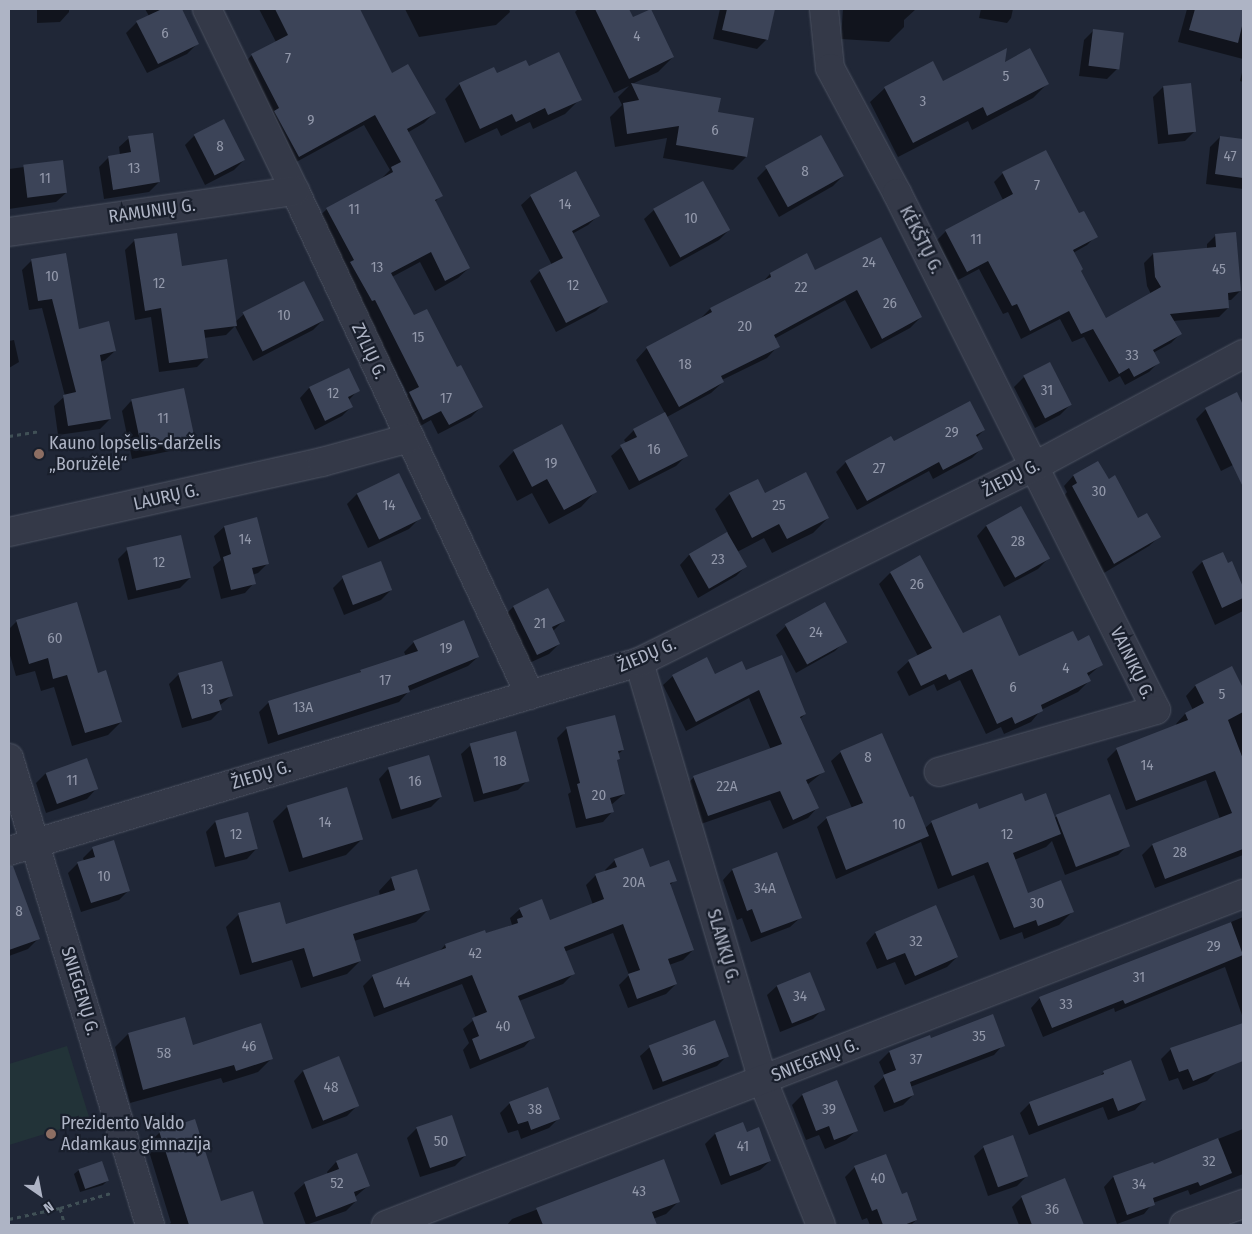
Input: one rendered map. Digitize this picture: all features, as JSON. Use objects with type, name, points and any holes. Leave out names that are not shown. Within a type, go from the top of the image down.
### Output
[{"type":"street","name":"ZYLIŲ G.","points":[[207,9],[295,191],[530,695]]},
{"type":"street","name":"KĖKŠTŲ G.","points":[[824,9],[830,68],[897,192],[1035,466]]},
{"type":"street","name":"RAMUNIŲ G.","points":[[9,232],[295,191]]},
{"type":"street","name":"ŽIEDŲ G.","points":[[9,851],[640,662],[1035,466],[1243,354]]},
{"type":"street","name":"LAURŲ G.","points":[[9,532],[322,462],[409,438]]},
{"type":"street","name":"VAINIKŲ G.","points":[[939,772],[1156,710],[1035,466]]},
{"type":"street","name":"SLANKŲ G.","points":[[640,662],[763,1081],[821,1225]]},
{"type":"street","name":"SNIEGENŲ G.","points":[[9,758],[150,1225]]},
{"type":"street","name":"SNIEGENŲ G.","points":[[386,1225],[763,1081],[1243,894]]},
{"type":"street","points":[[1184,1225],[1243,1204]]},
{"type":"path","points":[[9,436],[39,431]]},
{"type":"path","points":[[9,1219],[60,1208],[138,1185]]},
{"type":"path","points":[[60,1208],[65,1225]]},
{"type":"shaded area","points":[[67,1046],[90,1120],[9,1145],[9,1064]]},
{"type":"building","points":[[162,9],[182,9],[199,44],[158,64],[136,21]]},
{"type":"building","points":[[275,9],[360,9],[392,73],[408,64],[436,113],[407,129],[443,196],[435,200],[470,268],[445,281],[431,252],[391,273],[414,315],[427,309],[457,367],[461,365],[483,407],[449,425],[441,411],[423,420],[409,392],[419,387],[375,300],[372,301],[350,262],[354,260],[326,208],[393,172],[391,167],[401,162],[375,115],[299,157],[274,111],[279,108],[251,54],[288,35]]},
{"type":"building","points":[[595,9],[629,9],[633,17],[651,9],[674,57],[629,79]]},
{"type":"building","points":[[727,9],[775,9],[768,40],[722,30]]},
{"type":"building","points":[[1195,9],[1243,9],[1243,22],[1238,43],[1189,30]]},
{"type":"building","points":[[1093,29],[1124,33],[1119,70],[1088,66]]},
{"type":"building","points":[[1007,48],[1005,62],[1030,48],[1049,84],[987,116],[983,107],[913,143],[884,87],[933,61],[943,81]]},
{"type":"building","points":[[559,52],[582,100],[548,115],[545,108],[516,122],[512,114],[480,129],[459,83],[494,67],[497,73],[526,60],[529,66]]},
{"type":"building","points":[[631,83],[721,98],[718,112],[754,118],[747,157],[676,145],[679,126],[627,134],[623,103],[639,100]]},
{"type":"building","points":[[1191,83],[1196,132],[1168,135],[1163,86]]},
{"type":"building","points":[[224,119],[245,160],[215,175],[194,134]]},
{"type":"building","points":[[153,133],[160,182],[113,190],[108,156],[131,152],[128,136]]},
{"type":"building","points":[[821,135],[844,176],[788,207],[765,166]]},
{"type":"building","points":[[1220,136],[1243,139],[1243,178],[1215,174]]},
{"type":"building","points":[[1046,150],[1079,213],[1084,211],[1098,237],[1073,250],[1083,269],[1081,271],[1106,318],[1161,287],[1155,277],[1153,253],[1216,247],[1215,234],[1236,232],[1241,291],[1228,293],[1229,308],[1170,314],[1182,334],[1153,350],[1160,363],[1134,377],[1129,368],[1119,374],[1093,329],[1081,334],[1069,311],[1030,331],[1017,304],[1012,306],[988,261],[967,272],[945,230],[1013,194],[1002,172]]},
{"type":"building","points":[[63,160],[67,193],[27,198],[23,165]]},
{"type":"building","points":[[576,171],[600,216],[572,231],[608,302],[566,323],[539,270],[563,258],[530,195]]},
{"type":"building","points":[[703,181],[730,230],[680,258],[653,209]]},
{"type":"building","points":[[177,233],[182,266],[227,259],[237,326],[204,330],[208,358],[169,363],[161,308],[145,311],[134,239]]},
{"type":"building","points":[[881,237],[922,317],[882,339],[857,290],[774,335],[780,347],[721,376],[724,382],[679,407],[646,347],[712,312],[710,308],[771,277],[770,273],[807,253],[815,270]]},
{"type":"building","points":[[66,253],[79,329],[109,321],[116,351],[100,355],[111,419],[68,426],[63,395],[76,392],[52,299],[38,301],[31,259]]},
{"type":"building","points":[[304,281],[324,320],[262,352],[243,312]]},
{"type":"building","points":[[1050,362],[1072,405],[1045,418],[1023,376]]},
{"type":"building","points":[[349,368],[360,391],[348,397],[353,407],[325,421],[309,387]]},
{"type":"building","points":[[184,388],[195,438],[142,449],[131,399]]},
{"type":"building","points":[[1237,392],[1243,405],[1243,487],[1205,408]]},
{"type":"building","points":[[970,401],[985,430],[976,435],[983,449],[943,470],[939,462],[867,501],[845,461],[891,436],[894,441]]},
{"type":"building","points":[[665,412],[688,456],[639,481],[620,445],[637,437],[633,429]]},
{"type":"building","points":[[562,424],[597,492],[564,510],[547,479],[532,487],[513,450]]},
{"type":"building","points":[[1098,461],[1109,479],[1115,475],[1138,518],[1147,513],[1161,537],[1114,564],[1072,486],[1077,483],[1073,475]]},
{"type":"building","points":[[806,472],[829,518],[787,539],[779,524],[752,538],[729,493],[758,479],[765,493]]},
{"type":"building","points":[[399,473],[421,519],[379,539],[357,494]]},
{"type":"building","points":[[1021,506],[1050,558],[1015,578],[986,525]]},
{"type":"building","points":[[257,517],[269,564],[252,568],[256,584],[231,590],[223,557],[231,554],[224,526]]},
{"type":"building","points":[[727,532],[747,567],[709,589],[689,554]]},
{"type":"building","points":[[181,535],[191,578],[136,590],[126,548]]},
{"type":"building","points":[[1223,552],[1228,563],[1232,561],[1243,587],[1243,598],[1222,608],[1202,561]]},
{"type":"building","points":[[920,555],[963,633],[1000,615],[1019,656],[1073,631],[1078,641],[1089,635],[1103,665],[1087,673],[1091,681],[1041,705],[1043,711],[1015,724],[1012,717],[997,724],[972,669],[949,680],[946,674],[921,686],[908,660],[932,648],[890,572]]},
{"type":"building","points":[[381,561],[392,590],[353,605],[342,576]]},
{"type":"building","points":[[548,588],[565,621],[552,627],[560,644],[537,655],[513,606]]},
{"type":"building","points":[[77,602],[98,673],[106,670],[122,722],[85,733],[67,675],[53,679],[48,658],[29,664],[16,620]]},
{"type":"building","points":[[825,602],[847,642],[807,665],[785,624]]},
{"type":"building","points":[[464,620],[479,657],[408,686],[410,692],[278,735],[268,701],[361,672],[360,670],[418,651],[413,641]]},
{"type":"building","points":[[782,655],[806,714],[800,717],[825,772],[806,780],[819,808],[793,820],[780,791],[708,816],[693,776],[782,744],[759,690],[696,722],[672,675],[707,657],[715,674],[742,661],[746,670]]},
{"type":"building","points":[[222,661],[233,696],[219,700],[222,710],[192,719],[178,673]]},
{"type":"building","points":[[1232,666],[1243,688],[1243,712],[1228,720],[1243,759],[1243,849],[1165,879],[1152,844],[1232,813],[1215,771],[1136,801],[1116,748],[1188,720],[1185,713],[1204,703],[1195,685]]},
{"type":"building","points":[[615,715],[624,750],[618,751],[620,759],[617,760],[625,794],[610,798],[614,812],[586,819],[577,784],[580,783],[566,727]]},
{"type":"building","points":[[516,731],[529,781],[483,794],[470,743]]},
{"type":"building","points":[[882,733],[910,797],[913,796],[929,836],[846,870],[826,817],[863,803],[840,751]]},
{"type":"building","points":[[429,755],[442,797],[401,810],[388,768]]},
{"type":"building","points":[[87,758],[98,789],[57,804],[46,773]]},
{"type":"building","points":[[347,787],[363,840],[303,858],[287,805]]},
{"type":"building","points":[[1022,793],[1025,801],[1046,793],[1061,834],[1013,853],[1028,893],[1061,880],[1074,912],[1038,926],[1036,920],[1014,928],[988,862],[952,876],[931,821],[977,803],[979,809]]},
{"type":"building","points":[[1110,794],[1130,846],[1076,867],[1056,815]]},
{"type":"building","points":[[248,812],[258,849],[225,858],[215,821]]},
{"type":"building","points":[[114,840],[130,891],[91,903],[77,862],[95,857],[92,847]]},
{"type":"building","points":[[643,848],[650,867],[669,860],[677,881],[670,883],[694,950],[668,959],[677,984],[637,999],[628,974],[640,970],[623,924],[564,947],[575,974],[518,996],[535,1038],[480,1060],[472,1039],[479,1036],[472,1018],[487,1012],[472,975],[384,1008],[372,975],[446,948],[445,944],[485,930],[486,933],[518,923],[517,919],[523,917],[519,908],[542,899],[550,920],[604,899],[595,874],[617,867],[614,859]]},
{"type":"building","points":[[777,852],[802,918],[761,933],[752,909],[747,911],[732,869]]},
{"type":"building","points":[[9,866],[13,866],[40,939],[9,950]]},
{"type":"building","points":[[417,869],[430,910],[353,934],[361,961],[313,977],[304,948],[252,963],[238,913],[280,902],[286,924],[395,890],[391,877]]},
{"type":"building","points":[[936,905],[958,957],[915,976],[905,953],[887,960],[875,932]]},
{"type":"building","points":[[1231,922],[1243,955],[1125,1004],[1123,1000],[1052,1028],[1039,997]]},
{"type":"building","points":[[810,972],[825,1010],[792,1024],[777,985]]},
{"type":"building","points":[[993,1014],[1005,1046],[910,1082],[914,1095],[894,1103],[883,1075],[896,1070],[889,1051],[930,1035],[931,1038]]},
{"type":"building","points":[[185,1017],[193,1045],[261,1023],[273,1059],[236,1071],[234,1065],[143,1090],[128,1033]]},
{"type":"building","points":[[715,1020],[729,1056],[663,1082],[649,1045]]},
{"type":"building","points":[[1243,1023],[1243,1061],[1193,1081],[1188,1069],[1179,1072],[1170,1048]]},
{"type":"building","points":[[339,1056],[359,1106],[323,1121],[303,1071]]},
{"type":"building","points":[[1131,1060],[1146,1100],[1118,1111],[1113,1098],[1038,1126],[1029,1102],[1104,1074],[1103,1071]]},
{"type":"building","points":[[837,1080],[858,1131],[834,1140],[829,1126],[816,1131],[802,1094]]},
{"type":"building","points":[[548,1087],[560,1119],[531,1130],[528,1121],[518,1124],[509,1102]]},
{"type":"building","points":[[452,1115],[466,1156],[430,1168],[416,1127]]},
{"type":"building","points":[[195,1119],[221,1201],[253,1191],[264,1225],[189,1225],[159,1131]]},
{"type":"building","points":[[743,1122],[747,1132],[759,1127],[771,1161],[730,1176],[715,1133]]},
{"type":"building","points":[[1013,1135],[1028,1176],[998,1187],[983,1146]]},
{"type":"building","points":[[1218,1138],[1232,1173],[1200,1186],[1198,1182],[1153,1198],[1155,1205],[1127,1215],[1113,1176],[1153,1162],[1154,1164]]},
{"type":"building","points":[[357,1153],[370,1186],[354,1192],[357,1201],[316,1217],[304,1182],[339,1169],[336,1161]]},
{"type":"building","points":[[886,1154],[902,1194],[907,1192],[917,1220],[904,1225],[883,1225],[877,1209],[872,1211],[854,1166]]},
{"type":"building","points":[[664,1159],[680,1202],[652,1212],[657,1225],[543,1225],[536,1208]]},
{"type":"building","points":[[102,1161],[109,1181],[85,1189],[78,1169]]},
{"type":"building","points":[[1065,1178],[1084,1225],[1032,1225],[1021,1196]]},
{"type":"place","name":"Kauno lopšelis-darželis „Boružėlė“","points":[[39,454]]},
{"type":"place","name":"Prezidento Valdo Adamkaus gimnazija","points":[[51,1134]]}]
